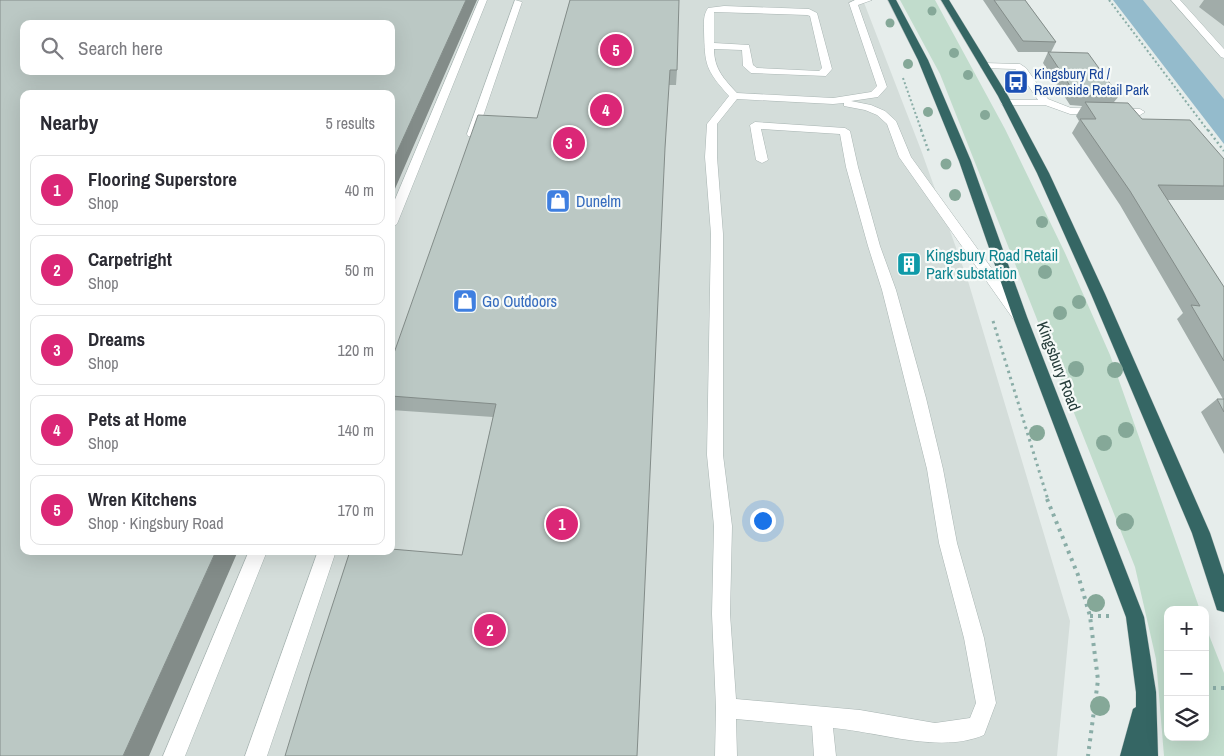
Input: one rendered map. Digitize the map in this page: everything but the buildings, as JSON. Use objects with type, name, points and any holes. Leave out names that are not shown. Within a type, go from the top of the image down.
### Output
[{"type":"highway","name":"Kingsbury Road","points":[[892,0],[923,60],[965,161],[1020,318],[1135,617],[1146,692],[1147,756]]},
{"type":"highway","points":[[945,0],[1006,102],[1043,172],[1102,303],[1201,533],[1224,603]]},
{"type":"highway","points":[[1131,756],[1146,692]]},
{"type":"lane","points":[[395,214],[483,0]]},
{"type":"lane","points":[[833,101],[874,95],[882,87],[853,3],[868,0]]},
{"type":"lane","points":[[1175,0],[1224,55]]},
{"type":"lane","points":[[469,143],[518,2]]},
{"type":"lane","points":[[708,46],[746,47],[749,69],[759,72],[817,75],[826,72],[827,69],[814,15],[809,12],[711,10],[708,18],[708,46],[709,63],[714,74],[734,96],[833,101],[866,107],[881,113],[892,122],[905,157],[1020,318]]},
{"type":"lane","points":[[984,66],[1017,66],[1023,70],[1044,101],[1070,111],[1140,112]]},
{"type":"lane","points":[[726,756],[726,708],[721,614],[723,526],[715,455],[717,234],[711,157],[712,124],[734,96]]},
{"type":"lane","points":[[1006,102],[1041,103],[1044,101]]},
{"type":"lane","points":[[726,708],[860,720],[935,734],[977,728],[986,703],[974,638],[948,543],[935,468],[890,290],[874,246],[852,167],[845,131],[755,125],[762,160]]},
{"type":"lane","points":[[174,756],[256,555]]},
{"type":"lane","points":[[256,756],[326,555]]},
{"type":"lane","points":[[821,717],[825,756]]},
{"type":"path","points":[[1109,0],[1224,151]]},
{"type":"path","points":[[900,72],[930,155]]},
{"type":"path","points":[[992,316],[1045,494],[1078,575],[1090,616],[1098,680],[1088,756]]},
{"type":"path","points":[[1209,688],[1224,688]]},
{"type":"shaded area","points":[[0,0],[863,0],[921,150],[968,281],[1070,621],[1057,756],[0,756]]},
{"type":"shaded area","points":[[1143,0],[1224,0],[1224,99]]},
{"type":"green space","points":[[900,0],[935,0],[1005,129],[1065,253],[1110,355],[1199,606],[1164,606],[1164,741],[1209,741],[1209,635],[1224,673],[1224,756],[1164,756],[1156,659],[1135,567],[940,74]]},
{"type":"water","points":[[1113,0],[1143,0],[1224,99],[1224,144]]},
{"type":"place","name":"Wren Kitchens","points":[[616,50]]},
{"type":"place","name":"Kingsbury Rd / Ravenside Retail Park","points":[[1016,82]]},
{"type":"place","name":"Pets at Home","points":[[606,110]]},
{"type":"place","name":"Dreams","points":[[569,143]]},
{"type":"place","name":"Dunelm","points":[[558,201]]},
{"type":"place","name":"Kingsbury Road Retail Park substation","points":[[909,264]]},
{"type":"place","name":"Go Outdoors","points":[[465,301]]},
{"type":"place","name":"Flooring Superstore","points":[[562,524]]},
{"type":"place","name":"Carpetright","points":[[490,630]]}]
